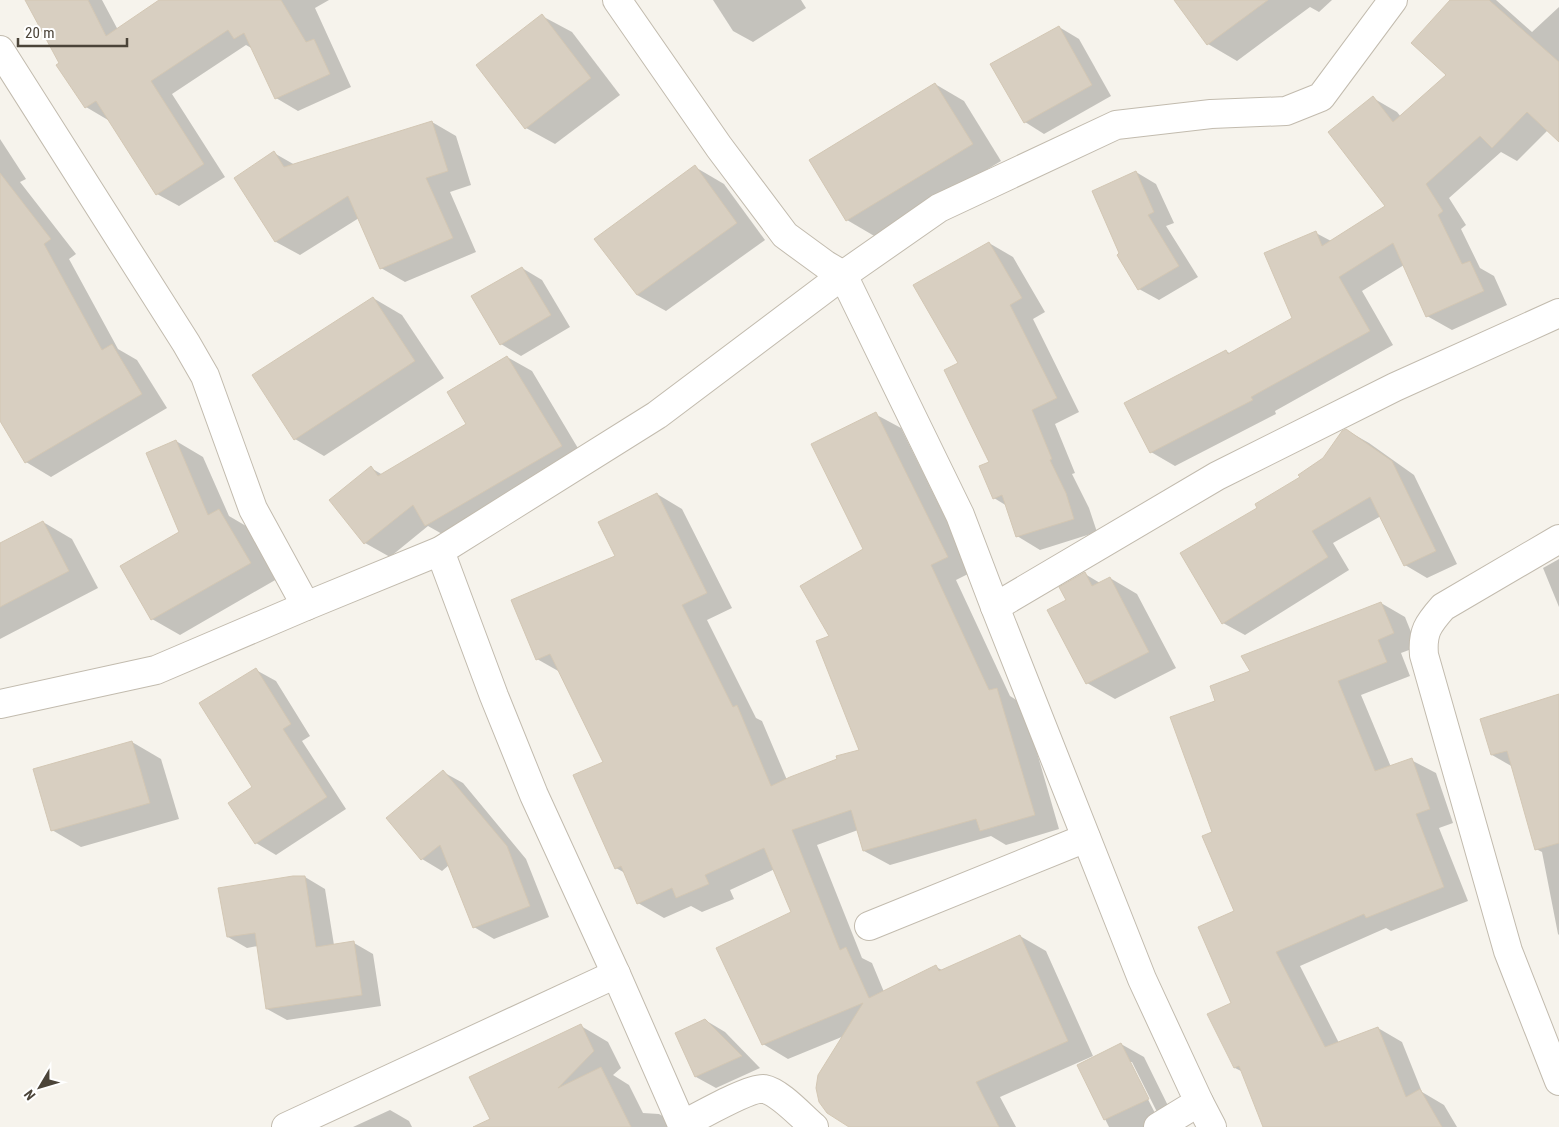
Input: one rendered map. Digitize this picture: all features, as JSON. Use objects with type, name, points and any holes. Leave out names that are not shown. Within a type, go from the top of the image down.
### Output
[{"type":"street","points":[[617,0],[719,148],[785,236],[843,275],[960,515],[1142,979],[1198,1102],[1212,1127]]},
{"type":"street","points":[[0,704],[156,670],[440,551],[657,415],[843,275],[939,208],[1116,125],[1211,114],[1286,112],[1321,98],[1393,0]]},
{"type":"street","points":[[0,50],[205,376],[254,509],[306,606]]},
{"type":"street","points":[[995,607],[1217,476],[1395,388],[1557,319]]},
{"type":"street","points":[[1559,539],[1443,607],[1425,630],[1423,641],[1424,655],[1508,950],[1559,1081]]},
{"type":"street","points":[[440,551],[494,696],[534,795],[616,974],[682,1126],[750,1091],[764,1089],[777,1095],[814,1127]]},
{"type":"street","points":[[869,926],[1086,838]]},
{"type":"street","points":[[286,1127],[616,974]]},
{"type":"street","points":[[1158,1127],[1198,1102]]},
{"type":"building","points":[[25,0],[88,0],[106,36],[159,0],[281,0],[306,42],[314,39],[330,74],[275,99],[244,33],[234,39],[228,30],[151,81],[204,164],[156,195],[96,101],[85,108],[56,65],[59,63]]},
{"type":"building","points":[[1174,0],[1268,0],[1207,45]]},
{"type":"building","points":[[1450,0],[1489,0],[1559,62],[1559,142],[1527,112],[1492,148],[1480,136],[1426,184],[1443,211],[1438,215],[1462,264],[1470,261],[1484,291],[1426,317],[1393,243],[1339,277],[1370,331],[1251,397],[1253,400],[1150,453],[1124,403],[1226,350],[1228,354],[1292,318],[1264,253],[1316,231],[1322,246],[1385,206],[1328,132],[1373,96],[1393,122],[1446,75],[1411,43]]},
{"type":"building","points":[[542,14],[591,78],[525,129],[476,65]]},
{"type":"building","points":[[1059,26],[1092,85],[1024,123],[990,64]]},
{"type":"building","points":[[935,83],[973,144],[846,221],[809,160]]},
{"type":"building","points":[[432,121],[448,171],[426,178],[453,238],[380,269],[348,196],[275,242],[234,178],[274,151],[284,167]]},
{"type":"building","points":[[695,165],[737,223],[637,295],[594,239]]},
{"type":"building","points":[[1136,171],[1154,212],[1148,215],[1179,266],[1138,290],[1117,255],[1119,253],[1092,191]]},
{"type":"building","points":[[0,173],[51,239],[44,244],[102,350],[112,344],[142,394],[25,463],[0,421]]},
{"type":"building","points":[[989,242],[1022,298],[1010,305],[1057,398],[1032,410],[1052,459],[1050,460],[1066,493],[1074,519],[1016,537],[1002,495],[993,499],[979,466],[989,462],[944,370],[958,363],[913,285]]},
{"type":"building","points":[[522,267],[551,315],[500,345],[471,296]]},
{"type":"building","points":[[373,297],[415,361],[294,440],[252,375]]},
{"type":"building","points":[[507,356],[562,446],[425,526],[413,505],[364,544],[329,500],[371,466],[378,476],[466,424],[447,392]]},
{"type":"building","points":[[876,412],[948,557],[931,565],[989,690],[997,688],[1035,815],[980,831],[976,819],[863,851],[851,810],[792,830],[840,950],[846,947],[869,998],[936,965],[939,971],[1020,935],[1068,1041],[976,1082],[999,1127],[849,1127],[827,1113],[819,1102],[816,1088],[818,1075],[863,1003],[762,1045],[716,948],[791,912],[764,848],[705,875],[709,884],[676,898],[672,888],[637,904],[621,866],[615,869],[573,775],[603,762],[550,654],[536,660],[511,600],[615,556],[598,522],[657,493],[707,593],[682,605],[733,707],[737,705],[771,786],[837,759],[836,756],[859,750],[816,641],[829,636],[800,586],[863,549],[811,444]]},
{"type":"building","points":[[1346,429],[1392,461],[1436,551],[1404,566],[1370,497],[1312,531],[1328,557],[1222,624],[1180,553],[1257,508],[1255,504],[1300,477],[1298,475],[1323,458],[1342,431]]},
{"type":"building","points":[[176,440],[208,515],[219,509],[251,563],[151,620],[120,566],[179,532],[146,453]]},
{"type":"building","points":[[43,521],[69,571],[0,607],[0,543]]},
{"type":"building","points":[[1085,572],[1092,586],[1110,577],[1149,652],[1086,684],[1047,610],[1066,600],[1059,587]]},
{"type":"building","points":[[1381,602],[1394,633],[1378,640],[1387,662],[1338,681],[1375,771],[1412,758],[1430,809],[1416,814],[1444,887],[1366,918],[1364,914],[1276,952],[1325,1047],[1378,1027],[1406,1097],[1420,1089],[1442,1127],[1263,1127],[1239,1066],[1234,1068],[1207,1014],[1231,1003],[1198,927],[1234,911],[1202,836],[1212,832],[1170,717],[1215,701],[1210,686],[1250,671],[1241,656]]},
{"type":"building","points":[[256,668],[291,724],[283,729],[327,797],[255,844],[228,803],[252,787],[199,703]]},
{"type":"building","points":[[1559,694],[1559,843],[1535,850],[1507,751],[1491,755],[1480,719]]},
{"type":"building","points":[[132,741],[150,803],[51,831],[33,769]]},
{"type":"building","points":[[443,770],[507,846],[530,906],[473,928],[440,845],[421,860],[386,818]]},
{"type":"building","points":[[293,876],[305,876],[316,947],[354,941],[362,995],[266,1009],[255,933],[227,937],[218,888]]},
{"type":"building","points":[[705,1019],[742,1056],[695,1077],[675,1033]]},
{"type":"building","points":[[581,1024],[594,1051],[558,1088],[601,1067],[631,1127],[473,1127],[490,1119],[469,1077]]},
{"type":"building","points":[[1121,1043],[1149,1099],[1104,1120],[1077,1065]]}]
